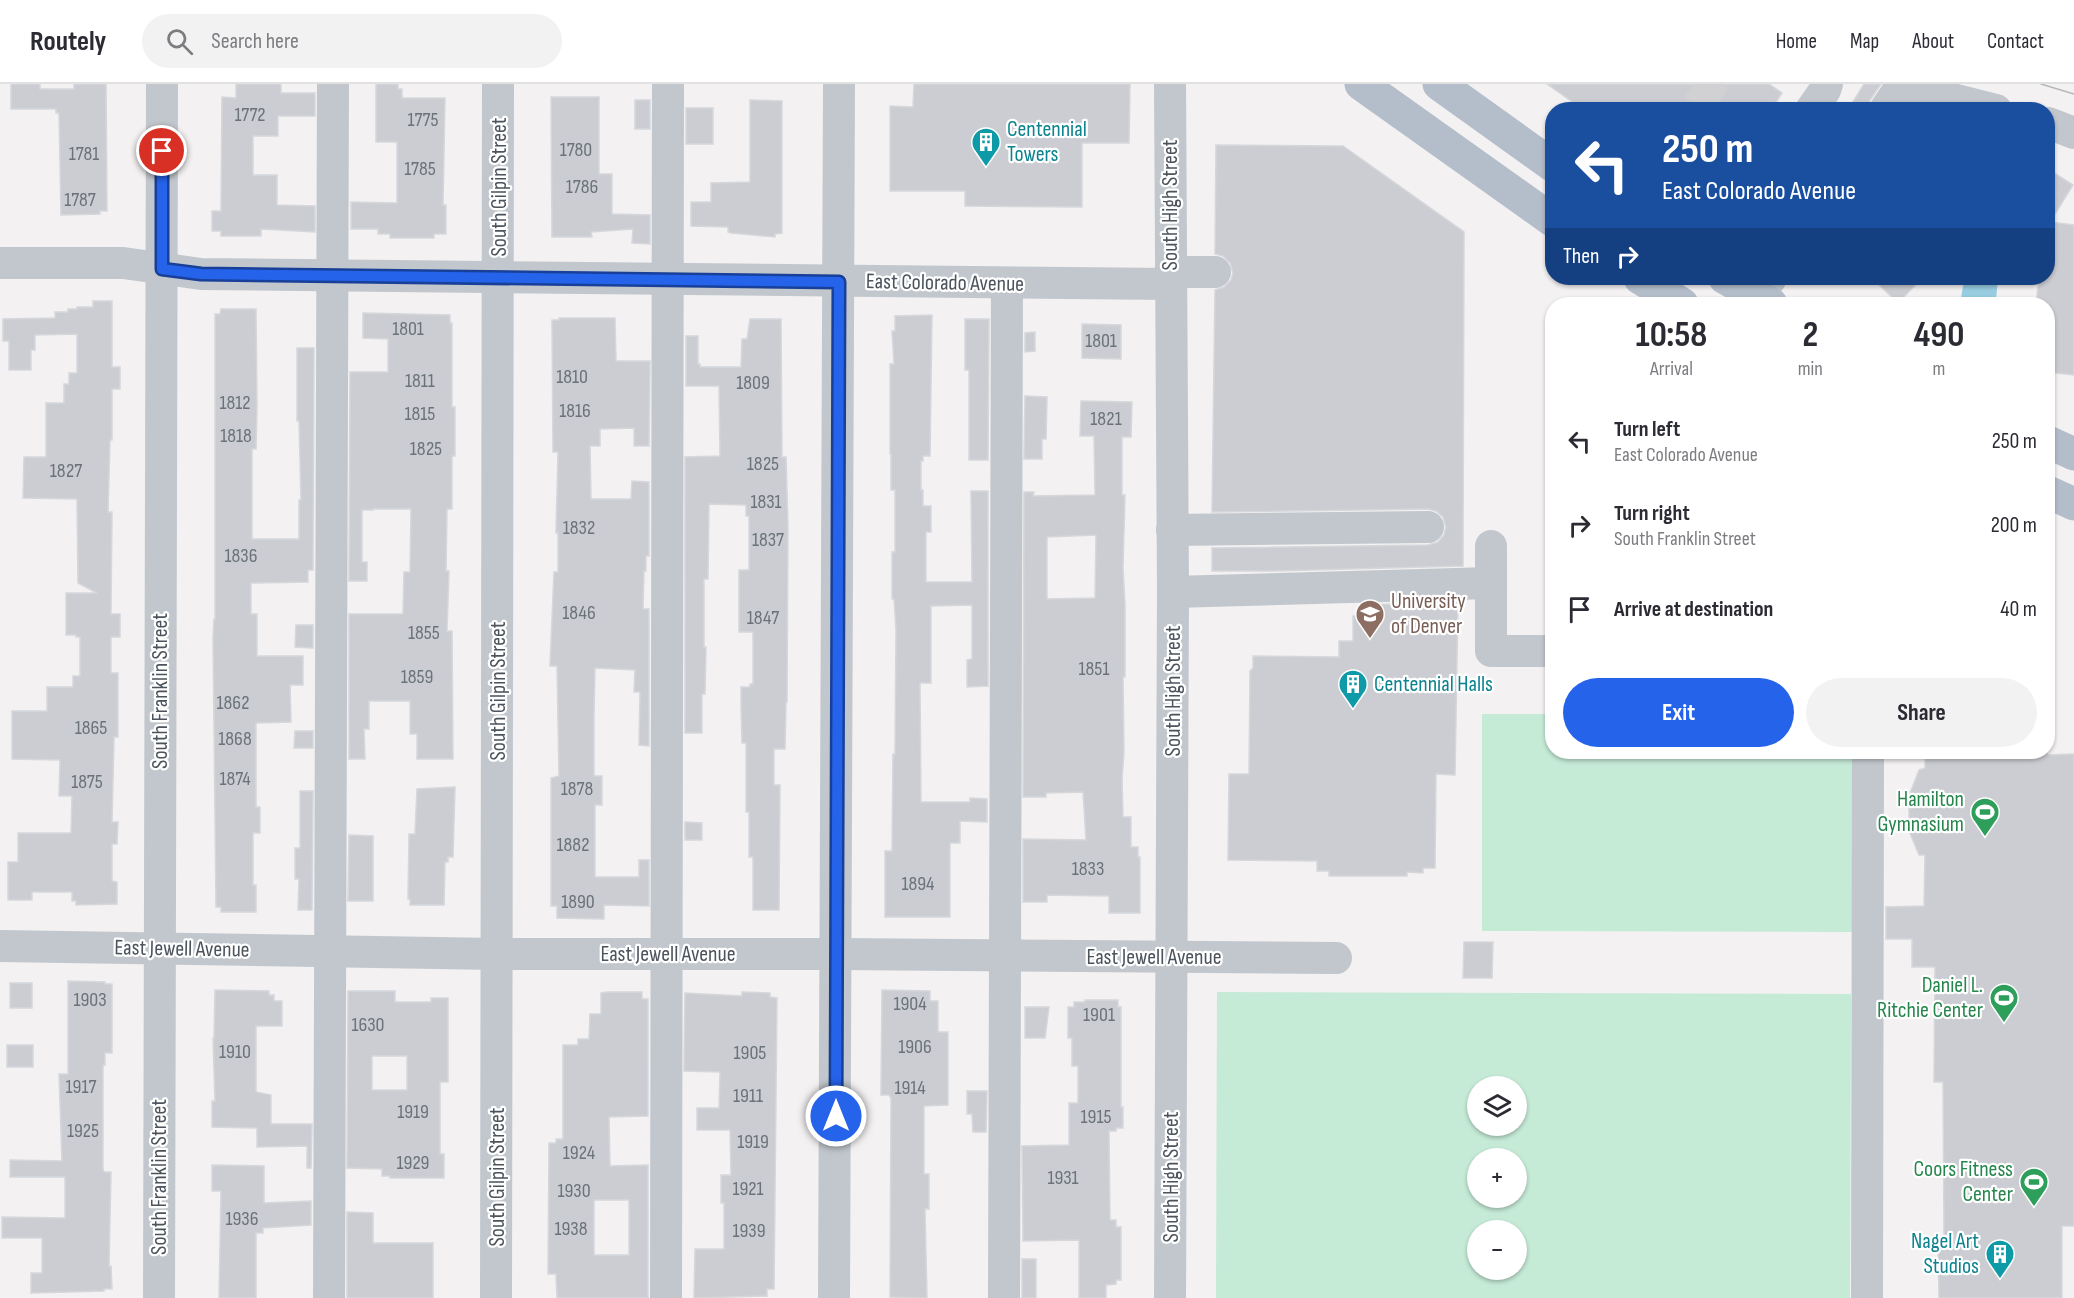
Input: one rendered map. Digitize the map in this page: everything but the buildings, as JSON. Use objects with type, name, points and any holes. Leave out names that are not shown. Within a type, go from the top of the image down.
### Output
[{"type":"main road","points":[[1361,84],[1545,215]]},
{"type":"main road","points":[[1439,84],[1545,160]]},
{"type":"main road","points":[[1651,285],[1671,297]]},
{"type":"main road","points":[[1745,285],[1767,293]]},
{"type":"main road","points":[[2055,495],[2074,504]]},
{"type":"street","name":"South Franklin Street","points":[[159,1298],[162,84]]},
{"type":"street","points":[[329,1298],[333,84]]},
{"type":"street","name":"South Gilpin Street","points":[[496,1298],[498,84]]},
{"type":"street","points":[[666,1298],[668,84]]},
{"type":"street","points":[[834,1298],[839,84]]},
{"type":"street","name":"South High Street","points":[[1170,84],[1173,592],[1170,1298]]},
{"type":"street","points":[[1817,102],[1827,84]]},
{"type":"street","points":[[1891,102],[1901,87],[1963,102]]},
{"type":"street","points":[[2055,126],[2074,133]]},
{"type":"street","points":[[1501,185],[1545,198]]},
{"type":"street","name":"East Colorado Avenue","points":[[0,263],[123,263],[201,274],[1007,284],[1170,278],[1215,272]]},
{"type":"street","points":[[1004,1298],[1007,284]]},
{"type":"street","points":[[1172,530],[1428,527]]},
{"type":"street","points":[[1491,546],[1491,651],[1545,651]]},
{"type":"street","points":[[1173,592],[1491,583]]},
{"type":"street","points":[[1867,1298],[1868,759]]},
{"type":"street","name":"East Jewell Avenue","points":[[0,946],[497,954],[1336,958]]},
{"type":"green space","points":[[1482,714],[1545,714],[1545,759],[1854,759],[1853,932],[1482,931]]},
{"type":"green space","points":[[1217,992],[1851,994],[1850,1298],[1216,1298]]},
{"type":"water","points":[[1997,285],[1996,297],[1961,297],[1963,286]]},
{"type":"tunnel","points":[[1693,84],[1721,102]]},
{"type":"tram line","points":[[2041,84],[2074,94]]},
{"type":"place","name":"Centennial Towers","points":[[986,168]]},
{"type":"place","name":"University of Denver","points":[[1370,640]]},
{"type":"place","name":"Centennial Halls","points":[[1353,710]]},
{"type":"place","name":"Hamilton Gymnasium","points":[[1985,838]]},
{"type":"place","name":"Daniel L. Ritchie Center","points":[[2004,1024]]},
{"type":"place","name":"Coors Fitness Center","points":[[2034,1208]]},
{"type":"place","name":"Nagel Art Studios","points":[[2000,1280]]},
{"type":"route","points":[[162,151],[162,269],[201,274],[839,282],[836,1116]]}]
